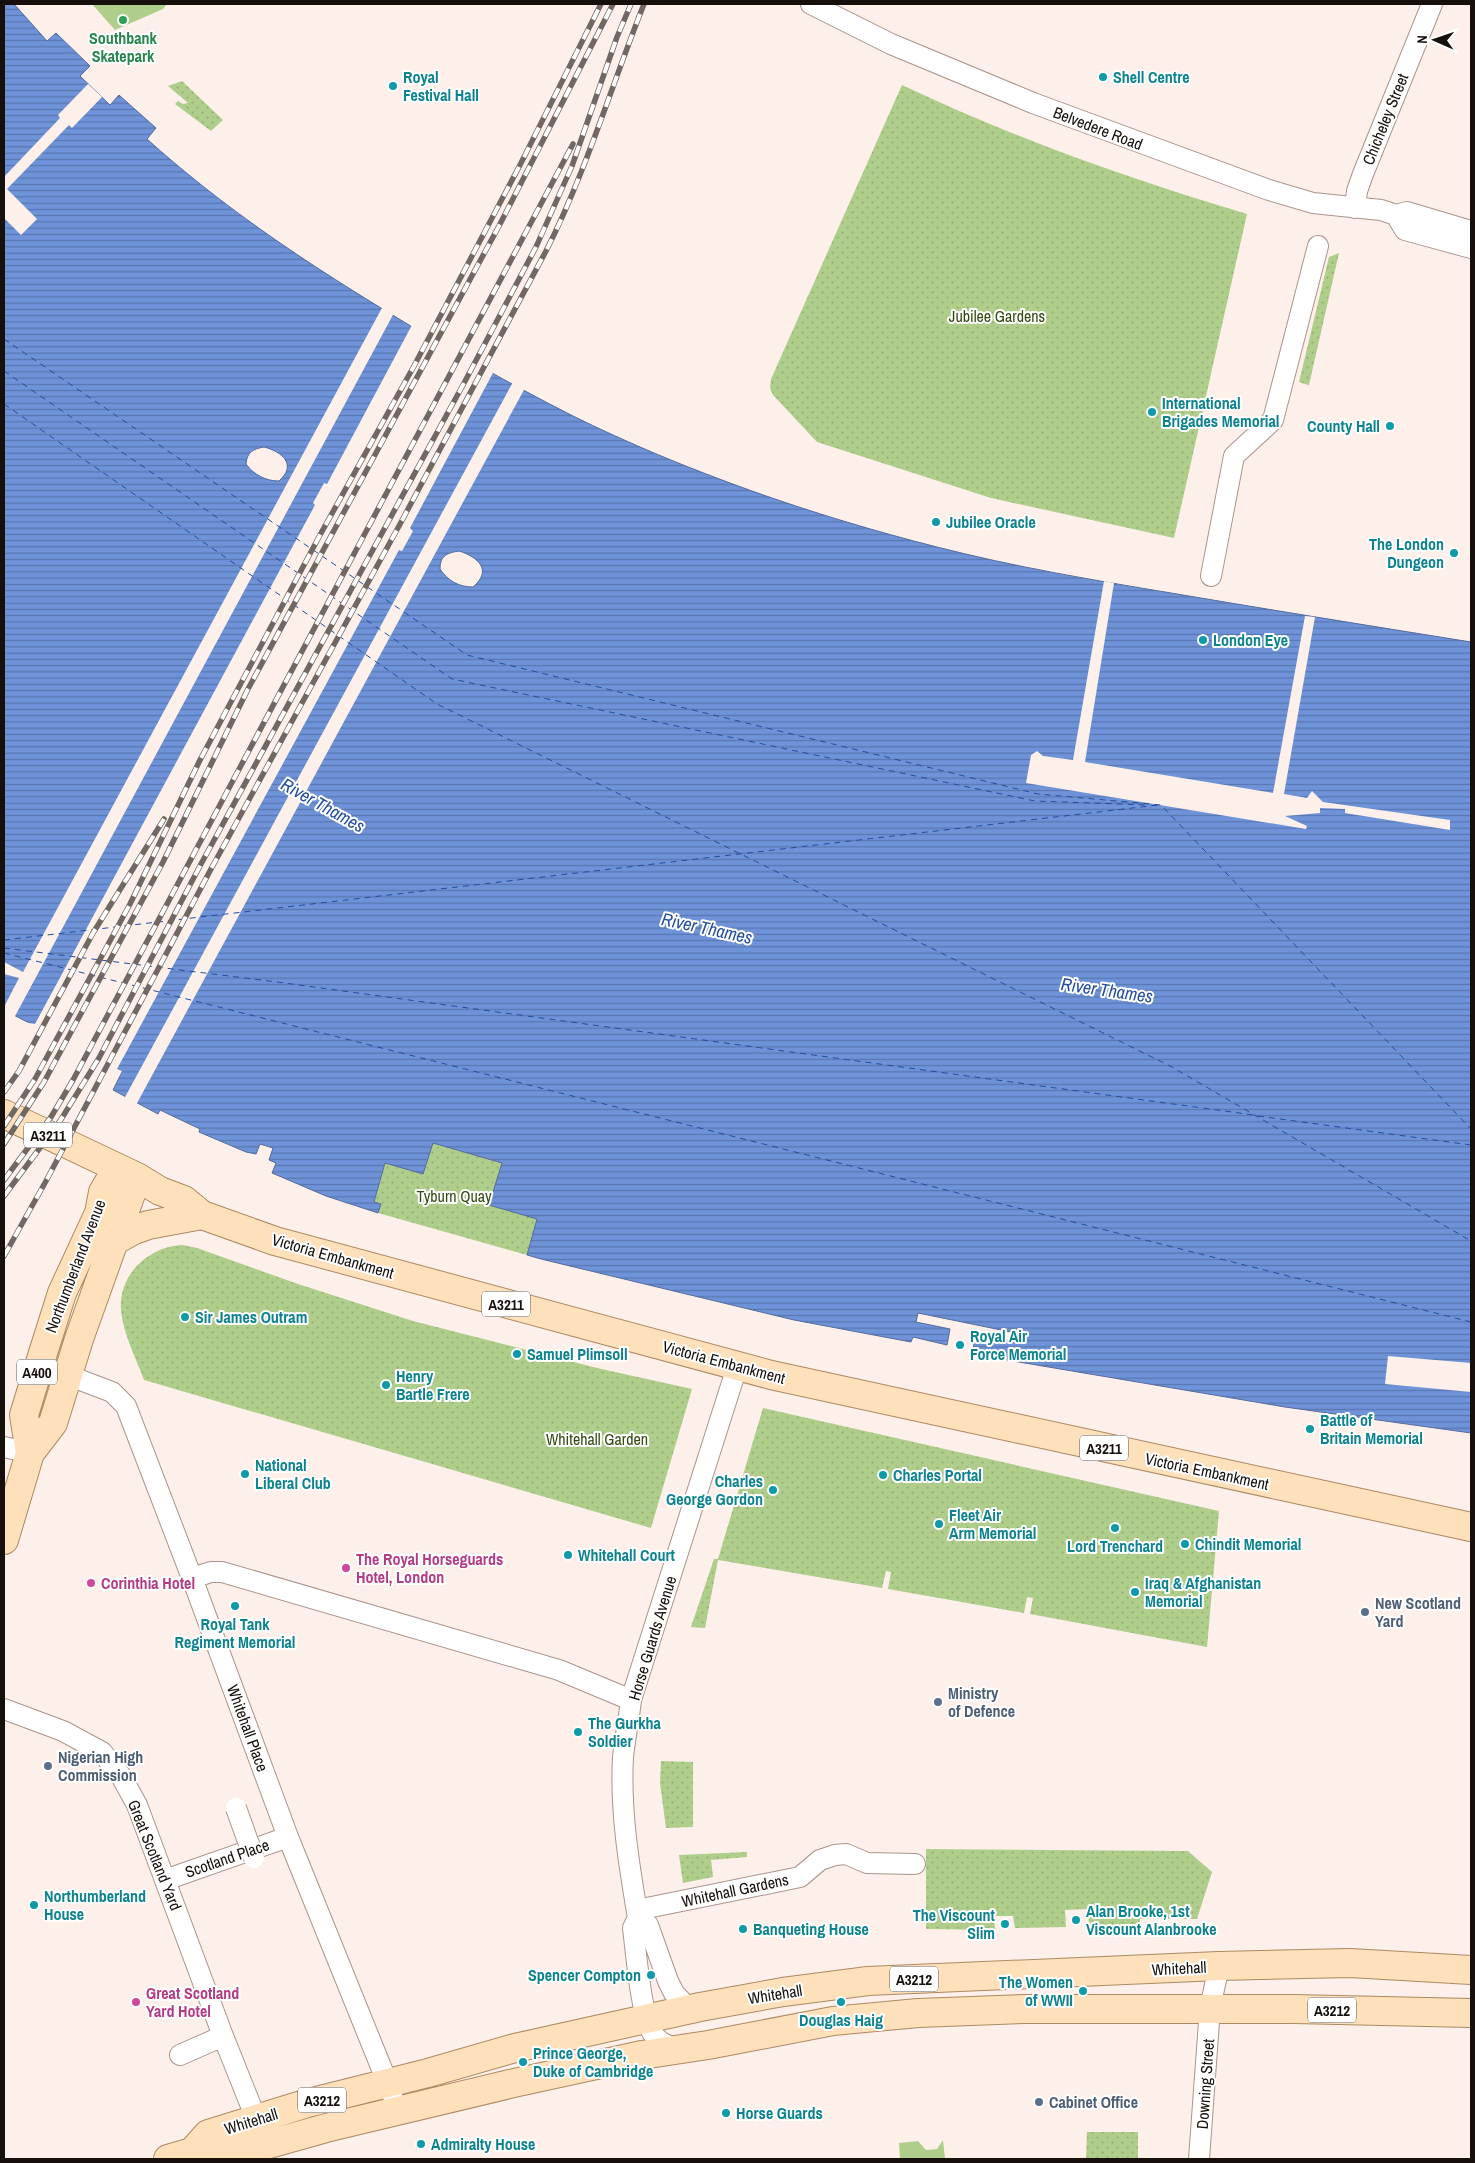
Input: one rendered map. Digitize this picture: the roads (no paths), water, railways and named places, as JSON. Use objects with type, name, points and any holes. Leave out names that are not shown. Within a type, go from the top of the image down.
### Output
[{"type":"main road","name":"Victoria Embankment","points":[[4,1114],[184,1200],[202,1215],[275,1241],[737,1366],[893,1402],[1471,1527]]},
{"type":"main road","name":"Northumberland Avenue","points":[[4,1540],[30,1453],[53,1423],[67,1375],[116,1240],[121,1219],[127,1172]]},
{"type":"main road","name":"Northumberland Avenue","points":[[30,1453],[24,1415],[62,1293],[98,1213],[103,1192],[127,1172]]},
{"type":"main road","points":[[116,1240],[148,1225],[202,1215]]},
{"type":"main road","points":[[43,1353],[67,1375]]},
{"type":"main road","name":"Whitehall","points":[[180,2156],[208,2134],[257,2118],[515,2048],[792,1990],[868,1981],[1219,1966],[1330,1963],[1383,1964],[1471,1970]]},
{"type":"main road","points":[[932,1978],[934,2012]]},
{"type":"main road","name":"Whitehall","points":[[180,2156],[216,2159],[397,2111],[606,2063],[833,2021],[934,2012],[1025,2009],[1210,2008],[1471,2013]]},
{"type":"street","name":"Belvedere Road","points":[[811,4],[891,44],[1033,103],[1302,200],[1381,210],[1396,215],[1406,212],[1471,231]]},
{"type":"street","name":"Chicheley Street","points":[[1355,208],[1357,191],[1363,174],[1432,4]]},
{"type":"street","points":[[1396,215],[1405,230],[1471,248]]},
{"type":"street","points":[[1212,576],[1234,456],[1273,420],[1318,246]]},
{"type":"street","name":"Horse Guards Avenue","points":[[688,2048],[677,2048],[659,2041],[652,2034],[647,2019],[633,1928],[638,1914],[625,1830],[622,1793],[623,1756],[631,1700],[737,1366]]},
{"type":"street","name":"Whitehall Place","points":[[67,1375],[112,1392],[126,1406],[288,1837],[388,2083],[397,2111]]},
{"type":"street","points":[[4,1447],[30,1453]]},
{"type":"street","points":[[192,1578],[211,1572],[222,1572],[559,1670],[631,1700]]},
{"type":"street","name":"Great Scotland Yard","points":[[4,1710],[63,1730],[102,1752],[121,1776],[137,1806],[266,2145]]},
{"type":"street","points":[[236,1808],[254,1858]]},
{"type":"street","name":"Scotland Place","points":[[166,1880],[288,1837]]},
{"type":"street","name":"Whitehall Gardens","points":[[638,1914],[800,1876],[820,1860],[835,1855],[846,1854],[867,1863],[915,1864]]},
{"type":"street","name":"Horse Guards Avenue","points":[[638,1914],[648,1925],[674,1993],[690,2010]]},
{"type":"street","name":"Downing Street","points":[[1199,2159],[1210,2008],[1219,1966]]},
{"type":"street","points":[[180,2055],[223,2036]]},
{"type":"water","name":"River Thames","points":[[4,4],[14,4],[47,41],[56,33],[90,66],[80,76],[110,105],[119,95],[156,128],[147,139],[202,186],[290,250],[404,322],[499,377],[571,415],[659,455],[797,506],[891,535],[966,554],[1112,583],[1471,642],[1471,1433],[1285,1407],[1007,1360],[1008,1357],[973,1349],[976,1334],[1010,1341],[1011,1332],[918,1313],[916,1322],[950,1329],[947,1345],[913,1337],[911,1342],[794,1320],[541,1259],[527,1255],[537,1219],[489,1205],[502,1163],[433,1143],[423,1174],[385,1163],[374,1202],[381,1204],[378,1213],[326,1196],[272,1173],[276,1163],[269,1160],[273,1148],[260,1144],[256,1154],[246,1152],[199,1132],[200,1129],[160,1110],[158,1114],[113,1090],[122,1071],[4,1010]],"holes":[[[264,447],[277,452],[285,460],[287,470],[279,481],[261,477],[246,464],[251,452]],[[459,551],[472,557],[481,565],[482,575],[473,587],[463,586],[454,582],[440,569],[441,561],[445,556]]]},
{"type":"railway","points":[[4,1126],[35,1079],[130,904],[200,760],[320,535],[414,366],[520,165],[601,4]]},
{"type":"railway","points":[[4,1144],[44,1082],[163,862],[248,689],[499,226],[613,4]]},
{"type":"railway","points":[[4,1196],[60,1121],[99,1058],[201,864],[463,385],[536,247],[572,166],[617,37],[631,4]]},
{"type":"railway","points":[[4,1256],[46,1181],[211,869],[399,526],[546,251],[574,191],[644,4]]},
{"type":"railway","points":[[4,1180],[51,1117],[73,1080],[573,144]]},
{"type":"railway","points":[[4,1092],[19,1071],[93,933],[164,819]]},
{"type":"place","name":"Southbank Skatepark","points":[[123,20]]},
{"type":"place","name":"Shell Centre","points":[[1103,77]]},
{"type":"place","name":"Royal Festival Hall","points":[[393,86]]},
{"type":"place","name":"International Brigades Memorial","points":[[1152,412]]},
{"type":"place","name":"County Hall","points":[[1390,426]]},
{"type":"place","name":"Jubilee Oracle","points":[[936,522]]},
{"type":"place","name":"The London Dungeon","points":[[1454,553]]},
{"type":"place","name":"London Eye","points":[[1203,640]]},
{"type":"place","name":"Sir James Outram","points":[[185,1317]]},
{"type":"place","name":"Royal Air Force Memorial","points":[[960,1345]]},
{"type":"place","name":"Samuel Plimsoll","points":[[517,1354]]},
{"type":"place","name":"Henry Bartle Frere","points":[[386,1385]]},
{"type":"place","name":"Battle of Britain Memorial","points":[[1310,1429]]},
{"type":"place","name":"National Liberal Club","points":[[245,1474]]},
{"type":"place","name":"Charles Portal","points":[[883,1475]]},
{"type":"place","name":"Charles George Gordon","points":[[773,1490]]},
{"type":"place","name":"Fleet Air Arm Memorial","points":[[939,1524]]},
{"type":"place","name":"Lord Trenchard","points":[[1115,1528]]},
{"type":"place","name":"Chindit Memorial","points":[[1185,1544]]},
{"type":"place","name":"Whitehall Court","points":[[568,1555]]},
{"type":"place","name":"The Royal Horseguards Hotel, London","points":[[346,1568]]},
{"type":"place","name":"Corinthia Hotel","points":[[91,1583]]},
{"type":"place","name":"Iraq & Afghanistan Memorial","points":[[1135,1592]]},
{"type":"place","name":"Royal Tank Regiment Memorial","points":[[235,1606]]},
{"type":"place","name":"New Scotland Yard","points":[[1365,1612]]},
{"type":"place","name":"Ministry of Defence","points":[[938,1702]]},
{"type":"place","name":"The Gurkha Soldier","points":[[578,1732]]},
{"type":"place","name":"Nigerian High Commission","points":[[48,1766]]},
{"type":"place","name":"Northumberland House","points":[[34,1905]]},
{"type":"place","name":"Alan Brooke, 1st Viscount Alanbrooke","points":[[1076,1920]]},
{"type":"place","name":"The Viscount Slim","points":[[1005,1924]]},
{"type":"place","name":"Banqueting House","points":[[743,1929]]},
{"type":"place","name":"Spencer Compton","points":[[651,1975]]},
{"type":"place","name":"The Women of WWII","points":[[1083,1991]]},
{"type":"place","name":"Great Scotland Yard Hotel","points":[[136,2002]]},
{"type":"place","name":"Douglas Haig","points":[[841,2002]]},
{"type":"place","name":"Prince George, Duke of Cambridge","points":[[523,2062]]},
{"type":"place","name":"Cabinet Office","points":[[1039,2102]]},
{"type":"place","name":"Horse Guards","points":[[726,2113]]},
{"type":"place","name":"Admiralty House","points":[[421,2144]]},
{"type":"park label","name":"Jubilee Gardens","points":[[997,316]]},
{"type":"park label","name":"Tyburn Quay","points":[[454,1196]]},
{"type":"park label","name":"Whitehall Garden","points":[[597,1439]]}]
